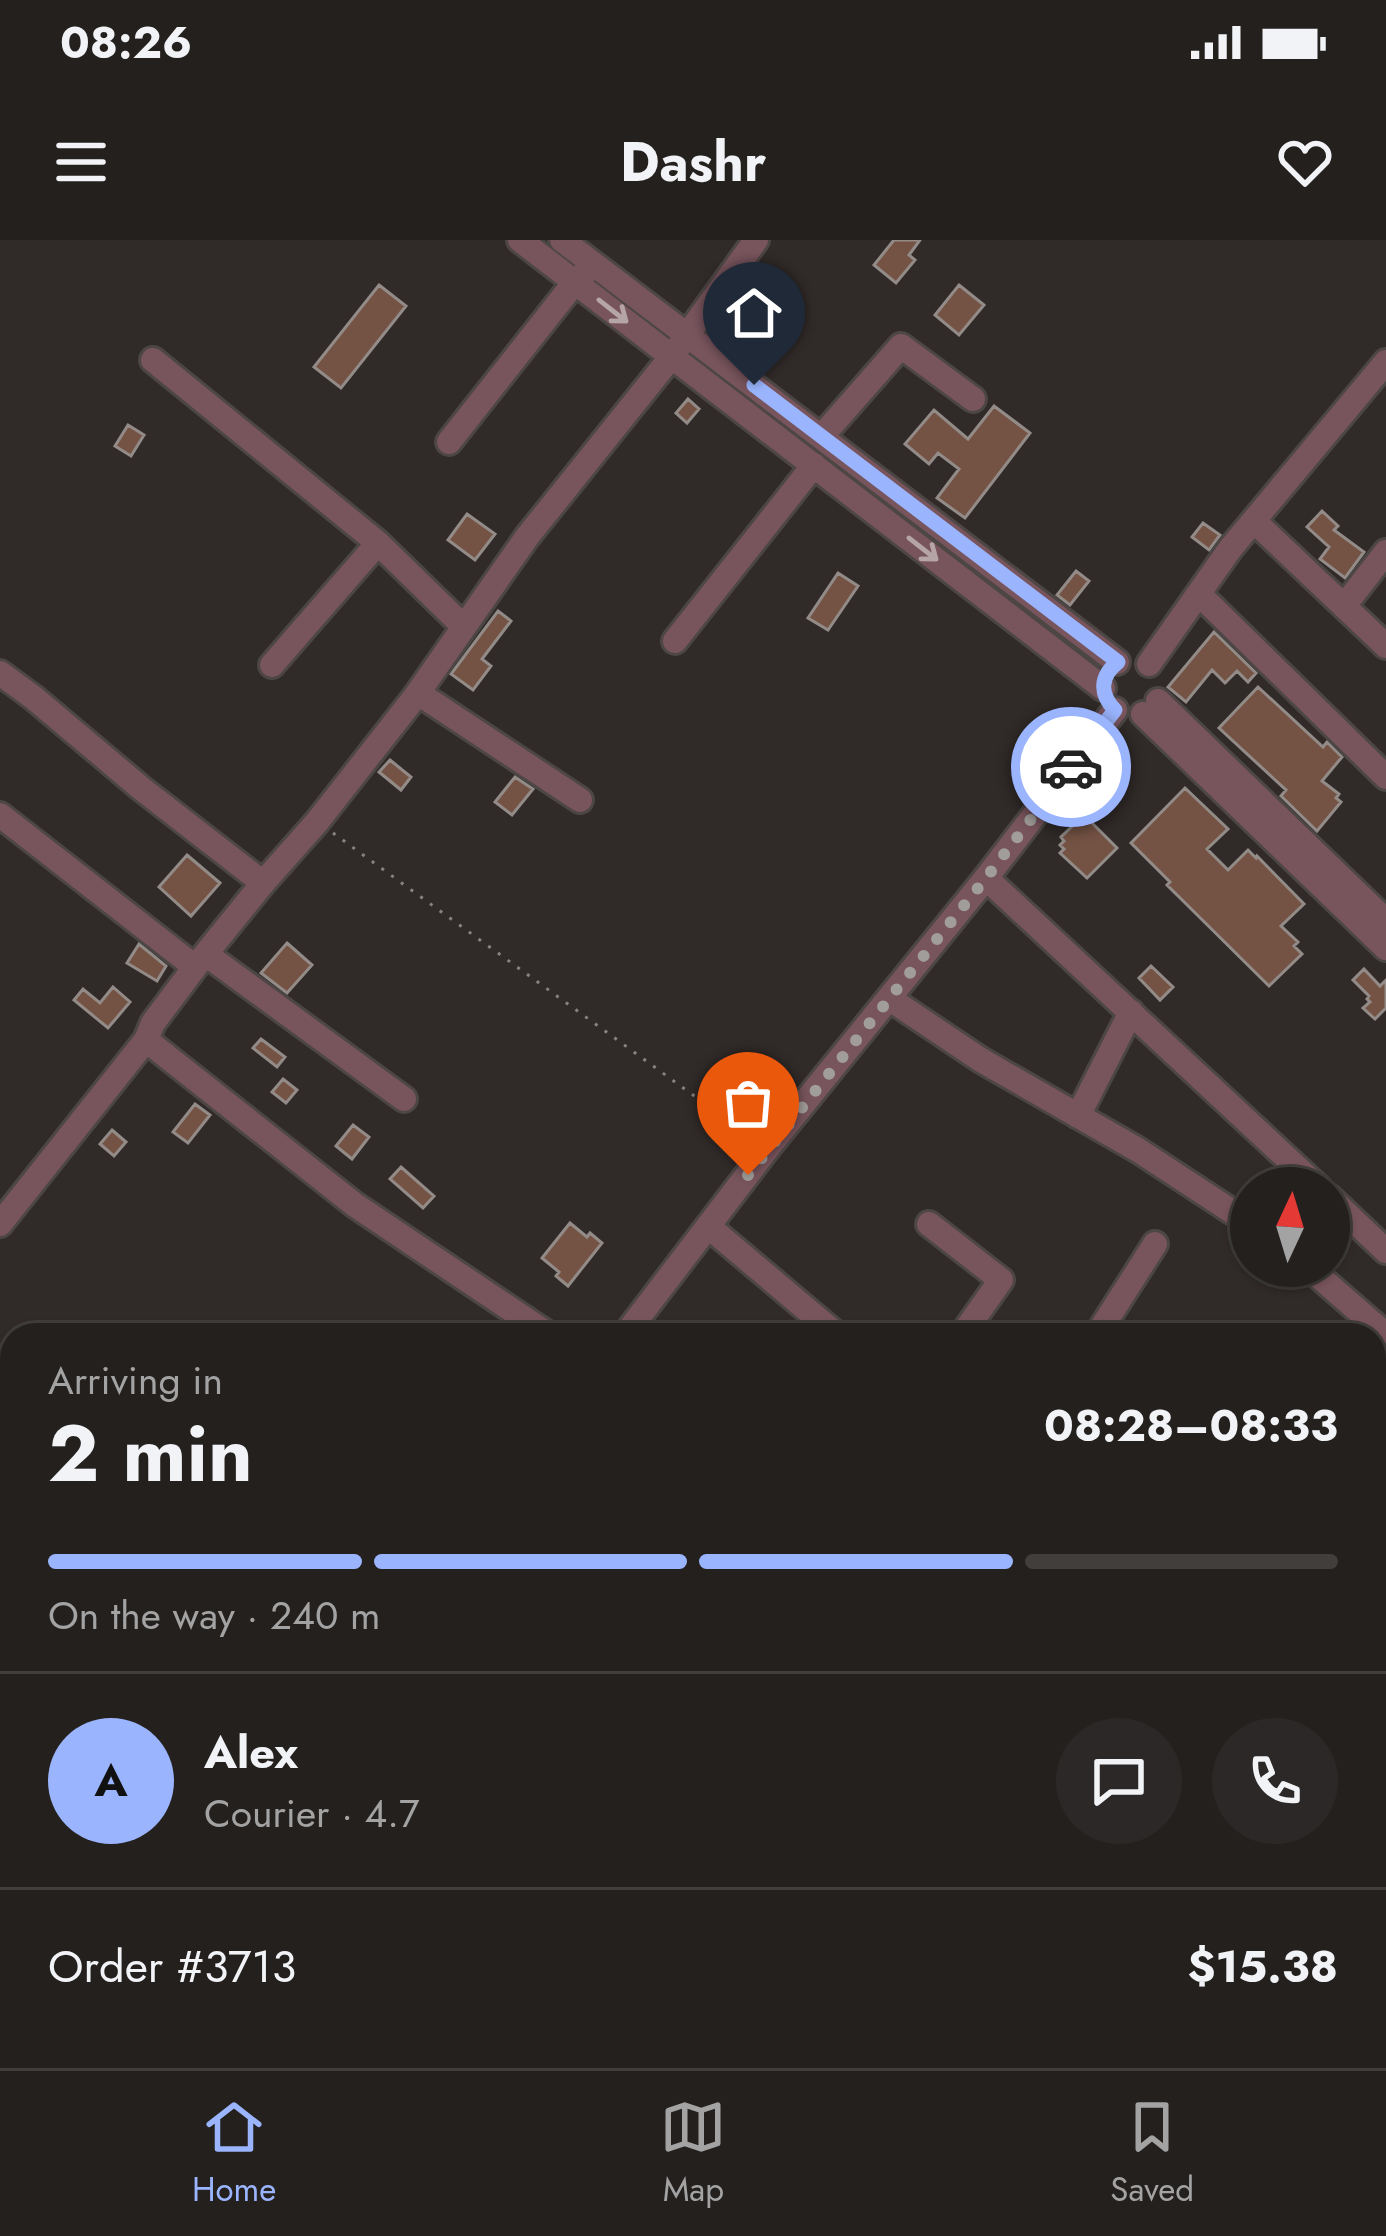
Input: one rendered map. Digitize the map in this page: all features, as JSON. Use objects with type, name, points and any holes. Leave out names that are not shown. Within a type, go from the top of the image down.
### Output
[{"type":"street","points":[[520,240],[687,333],[1118,662]]},
{"type":"street","points":[[562,240],[585,273],[672,356],[1109,699],[1133,716],[1150,707],[1161,685],[1155,670],[1134,658],[1118,662],[1107,673],[1109,699],[986,878],[767,1149],[634,1323]]},
{"type":"street","points":[[0,1224],[263,883],[418,692],[527,537],[672,356],[756,240]]},
{"type":"street","points":[[449,442],[585,273]]},
{"type":"street","points":[[822,436],[901,346],[973,399]]},
{"type":"street","points":[[153,360],[378,543],[463,626]]},
{"type":"street","points":[[1149,664],[1254,521],[1386,362]]},
{"type":"street","points":[[676,641],[814,465]]},
{"type":"street","points":[[1254,521],[1386,646]]},
{"type":"street","points":[[272,664],[378,543]]},
{"type":"street","points":[[1344,606],[1386,551]]},
{"type":"street","points":[[1198,594],[1386,777]]},
{"type":"street","points":[[0,673],[263,883]]},
{"type":"street","points":[[418,692],[580,800]]},
{"type":"street","points":[[1150,707],[1386,921]]},
{"type":"street","points":[[1150,707],[1386,948]]},
{"type":"street","points":[[0,815],[201,962],[404,1099]]},
{"type":"street","points":[[986,878],[1297,1167]]},
{"type":"street","points":[[890,998],[981,1060],[1138,1150],[1230,1211]]},
{"type":"street","points":[[1078,1116],[1131,1012]]},
{"type":"street","points":[[146,1040],[355,1205],[531,1323]]},
{"type":"street","points":[[1350,1217],[1386,1251]]},
{"type":"street","points":[[928,1224],[1001,1280],[971,1323]]},
{"type":"street","points":[[709,1227],[823,1323]]},
{"type":"street","points":[[1105,1323],[1155,1244]]},
{"type":"street","points":[[1331,1287],[1372,1323]]},
{"type":"path","points":[[317,822],[767,1149]]},
{"type":"building","points":[[894,240],[920,240],[909,255],[915,260],[896,283],[874,265]]},
{"type":"building","points":[[379,285],[406,306],[341,388],[314,367]]},
{"type":"building","points":[[959,285],[984,305],[959,335],[935,315]]},
{"type":"building","points":[[688,399],[699,409],[687,423],[676,413]]},
{"type":"building","points":[[994,406],[1030,433],[965,518],[937,498],[959,469],[938,453],[929,464],[905,444],[934,410],[968,439]]},
{"type":"building","points":[[128,425],[144,435],[131,456],[115,446]]},
{"type":"building","points":[[1322,511],[1338,526],[1334,530],[1364,552],[1345,578],[1320,559],[1329,547],[1307,527]]},
{"type":"building","points":[[467,514],[495,534],[475,560],[448,540]]},
{"type":"building","points":[[1203,523],[1220,535],[1209,550],[1192,537]]},
{"type":"building","points":[[1076,571],[1089,581],[1070,605],[1057,595]]},
{"type":"building","points":[[838,573],[858,586],[828,630],[808,618]]},
{"type":"building","points":[[498,611],[511,621],[482,659],[491,666],[473,690],[451,674]]},
{"type":"building","points":[[1214,632],[1256,673],[1248,682],[1237,671],[1225,683],[1212,670],[1186,702],[1168,687]]},
{"type":"building","points":[[1258,687],[1323,747],[1327,742],[1342,757],[1322,781],[1339,794],[1336,798],[1341,802],[1317,831],[1281,796],[1286,790],[1219,728]]},
{"type":"building","points":[[390,760],[411,777],[401,790],[379,772]]},
{"type":"building","points":[[515,777],[533,789],[512,815],[495,802]]},
{"type":"building","points":[[1083,784],[1097,796],[1081,816],[1067,805]]},
{"type":"building","points":[[1185,788],[1228,829],[1207,849],[1228,870],[1248,850],[1304,904],[1281,926],[1298,942],[1294,946],[1302,954],[1269,986],[1131,843]]},
{"type":"building","points":[[1084,815],[1117,848],[1087,878],[1060,853],[1064,849],[1061,837]]},
{"type":"building","points":[[187,855],[220,883],[191,916],[159,887]]},
{"type":"building","points":[[287,943],[312,965],[287,993],[261,973]]},
{"type":"building","points":[[139,944],[166,966],[157,981],[127,963]]},
{"type":"building","points":[[1151,966],[1173,987],[1160,1000],[1139,978]]},
{"type":"building","points":[[1364,969],[1380,986],[1386,980],[1386,1008],[1375,1019],[1363,1008],[1369,996],[1353,980]]},
{"type":"building","points":[[113,987],[130,1002],[108,1028],[74,1000],[83,989],[100,1003]]},
{"type":"building","points":[[261,1039],[285,1057],[277,1067],[253,1048]]},
{"type":"building","points":[[283,1079],[297,1090],[286,1103],[272,1092]]},
{"type":"building","points":[[195,1104],[210,1115],[188,1143],[173,1132]]},
{"type":"building","points":[[353,1125],[369,1137],[352,1159],[336,1146]]},
{"type":"building","points":[[112,1130],[126,1142],[114,1156],[100,1144]]},
{"type":"building","points":[[401,1167],[434,1196],[423,1208],[390,1179]]},
{"type":"building","points":[[570,1223],[602,1243],[568,1286],[542,1258]]},
{"type":"way so far","points":[[748,1175],[1071,767]]},
{"type":"route","points":[[754,385],[1118,662],[1107,673],[1103,688],[1115,710],[1071,767]]}]
